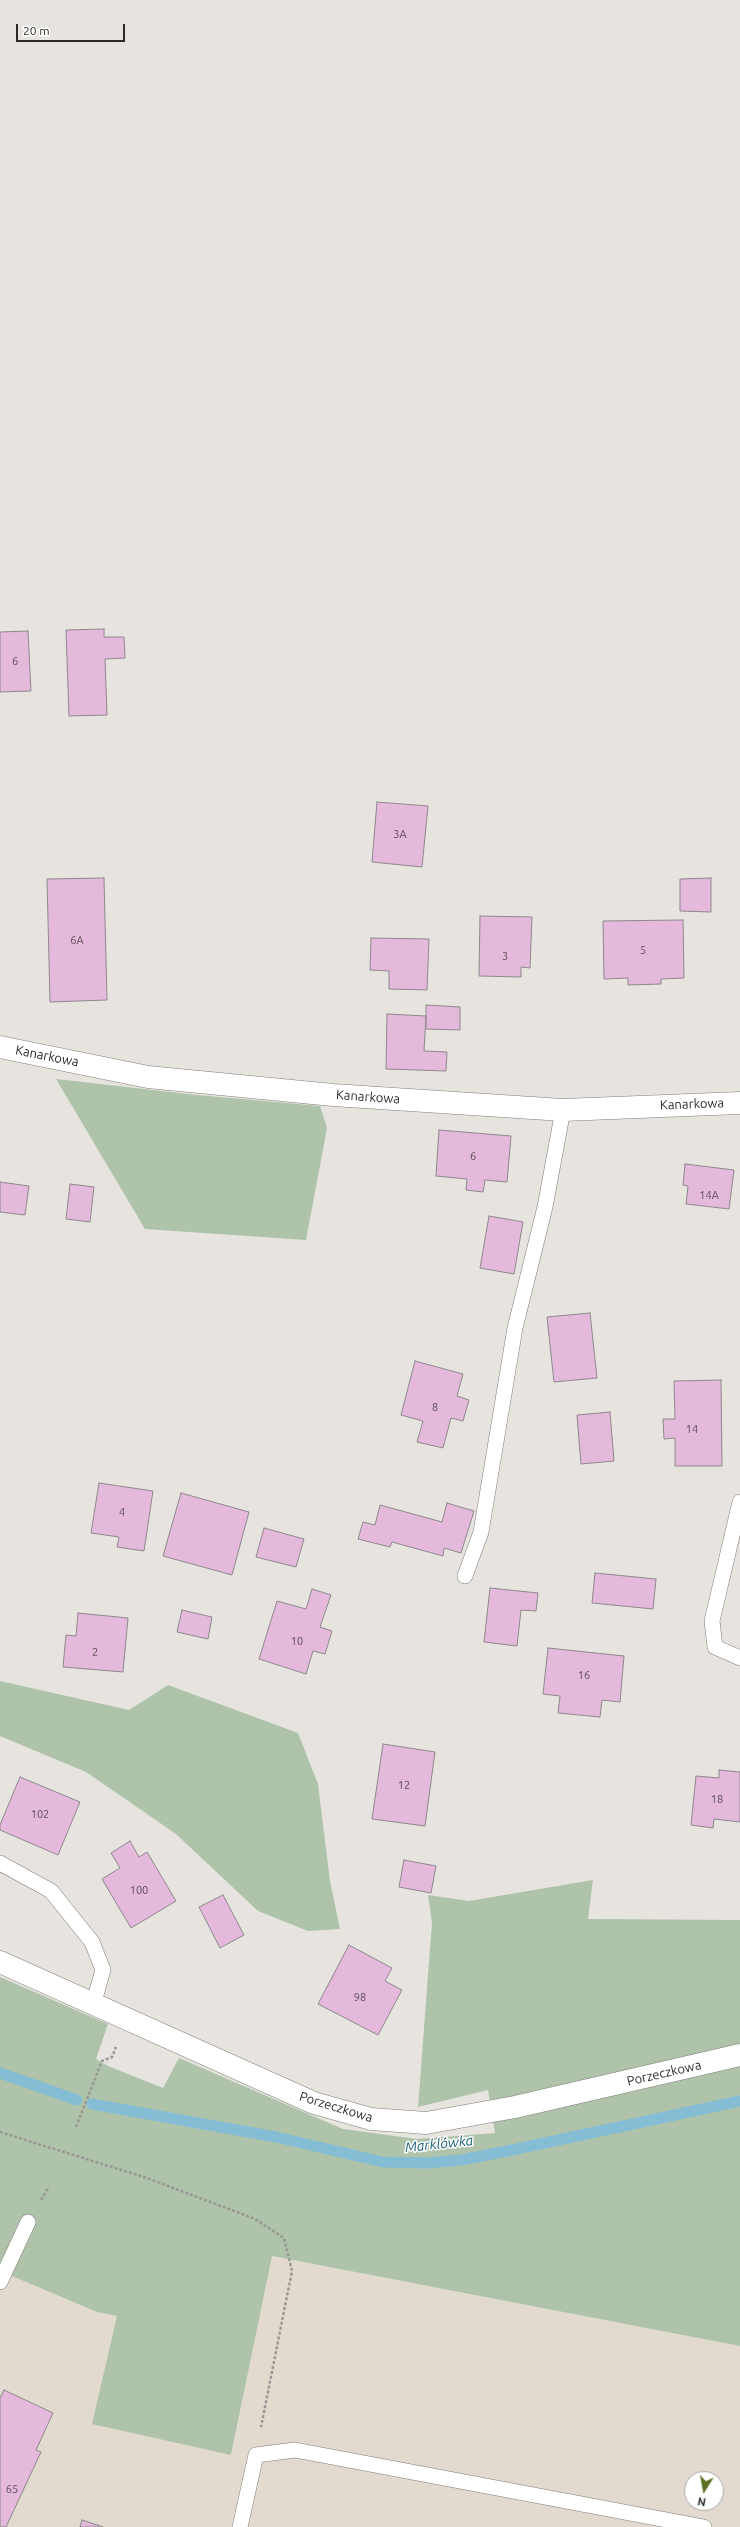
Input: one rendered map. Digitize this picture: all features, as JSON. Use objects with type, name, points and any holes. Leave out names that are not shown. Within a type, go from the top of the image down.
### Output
[{"type":"street","name":"Kanarkowa","points":[[0,1047],[148,1077],[333,1095],[563,1110],[740,1103]]},
{"type":"street","name":"Porzeczkowa","points":[[0,1962],[121,2018],[314,2103],[371,2119],[418,2122],[515,2107],[740,2055]]},
{"type":"lane","points":[[465,1576],[481,1532],[515,1328],[545,1207],[563,1110]]},
{"type":"lane","points":[[740,1502],[712,1621],[715,1647],[740,1658]]},
{"type":"lane","points":[[0,1862],[51,1891],[92,1942],[103,1970],[93,2005]]},
{"type":"lane","points":[[0,2282],[28,2222]]},
{"type":"lane","points":[[240,2527],[256,2455],[295,2450],[704,2527]]},
{"type":"path","points":[[76,2127],[102,2061],[112,2057],[116,2048],[111,2041],[121,2018]]},
{"type":"path","points":[[0,2132],[146,2178],[255,2219],[284,2238],[292,2271],[256,2455]]},
{"type":"shaded area","points":[[271,2256],[740,2346],[740,2527],[0,2527],[0,2271],[97,2312],[117,2316],[232,2455]]},
{"type":"green space","points":[[56,1079],[197,1095],[320,1106],[327,1128],[306,1240],[145,1229]]},
{"type":"green space","points":[[0,1681],[129,1710],[168,1685],[298,1733],[318,1784],[330,1881],[340,1929],[308,1931],[258,1911],[176,1834],[86,1772],[0,1736]]},
{"type":"green space","points":[[593,1880],[588,1919],[740,1920],[740,2346],[272,2256],[231,2455],[92,2424],[117,2316],[97,2312],[0,2271],[0,1977],[108,2024],[96,2059],[108,2066],[163,2088],[179,2058],[343,2129],[417,2139],[495,2133],[488,2090],[418,2107],[432,1923],[428,1895],[469,1901]]},
{"type":"building","points":[[104,629],[104,637],[124,637],[125,658],[105,659],[107,715],[69,716],[66,630]]},
{"type":"building","points":[[28,631],[31,691],[0,692],[0,632]]},
{"type":"building","points":[[377,802],[428,806],[422,867],[372,862]]},
{"type":"building","points":[[104,878],[107,1000],[50,1002],[47,879]]},
{"type":"building","points":[[711,878],[711,912],[680,911],[680,879]]},
{"type":"building","points":[[480,916],[532,917],[530,968],[521,967],[521,977],[479,976]]},
{"type":"building","points":[[683,920],[684,978],[661,979],[661,984],[628,985],[628,978],[604,979],[603,921]]},
{"type":"building","points":[[371,938],[429,939],[427,990],[389,989],[389,971],[370,970]]},
{"type":"building","points":[[426,1005],[460,1007],[460,1030],[426,1029]]},
{"type":"building","points":[[387,1014],[426,1016],[424,1051],[447,1052],[446,1071],[386,1069]]},
{"type":"building","points":[[439,1130],[511,1136],[507,1182],[485,1180],[483,1192],[466,1190],[467,1179],[436,1176]]},
{"type":"building","points":[[685,1164],[734,1170],[729,1209],[686,1204],[688,1186],[683,1185]]},
{"type":"building","points":[[0,1182],[29,1186],[25,1215],[0,1212]]},
{"type":"building","points":[[70,1184],[94,1187],[90,1222],[66,1219]]},
{"type":"building","points":[[489,1216],[523,1222],[514,1274],[480,1268]]},
{"type":"building","points":[[590,1313],[597,1378],[554,1382],[547,1317]]},
{"type":"building","points":[[415,1361],[463,1374],[457,1396],[469,1400],[463,1421],[451,1418],[443,1448],[417,1442],[423,1421],[401,1415]]},
{"type":"building","points":[[721,1380],[722,1466],[675,1466],[675,1438],[664,1439],[663,1419],[675,1419],[674,1381]]},
{"type":"building","points":[[610,1412],[614,1461],[581,1464],[577,1415]]},
{"type":"building","points":[[99,1483],[153,1491],[144,1551],[117,1547],[119,1537],[91,1533]]},
{"type":"building","points":[[181,1493],[249,1512],[232,1575],[163,1556]]},
{"type":"building","points":[[447,1503],[474,1511],[461,1553],[444,1548],[443,1556],[392,1542],[390,1547],[358,1539],[363,1522],[375,1525],[380,1505],[442,1522]]},
{"type":"building","points":[[264,1528],[304,1539],[296,1567],[256,1557]]},
{"type":"building","points":[[595,1573],[656,1579],[653,1609],[592,1603]]},
{"type":"building","points":[[490,1588],[538,1593],[536,1611],[521,1610],[517,1646],[484,1642]]},
{"type":"building","points":[[312,1589],[331,1595],[320,1627],[332,1631],[325,1654],[313,1651],[306,1674],[259,1659],[277,1601],[306,1609]]},
{"type":"building","points":[[182,1610],[212,1617],[208,1639],[177,1632]]},
{"type":"building","points":[[78,1613],[128,1618],[123,1672],[63,1667],[66,1635],[76,1636]]},
{"type":"building","points":[[548,1648],[624,1656],[620,1702],[602,1700],[600,1717],[558,1713],[560,1696],[543,1694]]},
{"type":"building","points":[[383,1744],[435,1752],[425,1826],[372,1819]]},
{"type":"building","points":[[719,1770],[740,1772],[740,1822],[714,1819],[713,1828],[691,1825],[696,1776],[719,1778]]},
{"type":"building","points":[[20,1777],[80,1802],[58,1855],[0,1830],[0,1825]]},
{"type":"building","points":[[130,1841],[139,1857],[147,1852],[176,1901],[131,1928],[102,1879],[120,1868],[111,1853]]},
{"type":"building","points":[[404,1860],[436,1866],[431,1893],[399,1887]]},
{"type":"building","points":[[223,1895],[244,1935],[220,1948],[199,1907]]},
{"type":"building","points":[[349,1945],[392,1968],[385,1981],[402,1990],[378,2035],[318,2004]]},
{"type":"building","points":[[4,2390],[53,2413],[36,2450],[41,2452],[6,2527],[0,2527],[0,2398]]},
{"type":"building","points":[[82,2520],[103,2527],[80,2527]]},
{"type":"waterway","name":"Marklówka","points":[[0,2073],[77,2100]]},
{"type":"waterway","name":"Marklówka","points":[[92,2104],[276,2137],[383,2162],[427,2163],[461,2160],[512,2150],[740,2101]]}]
